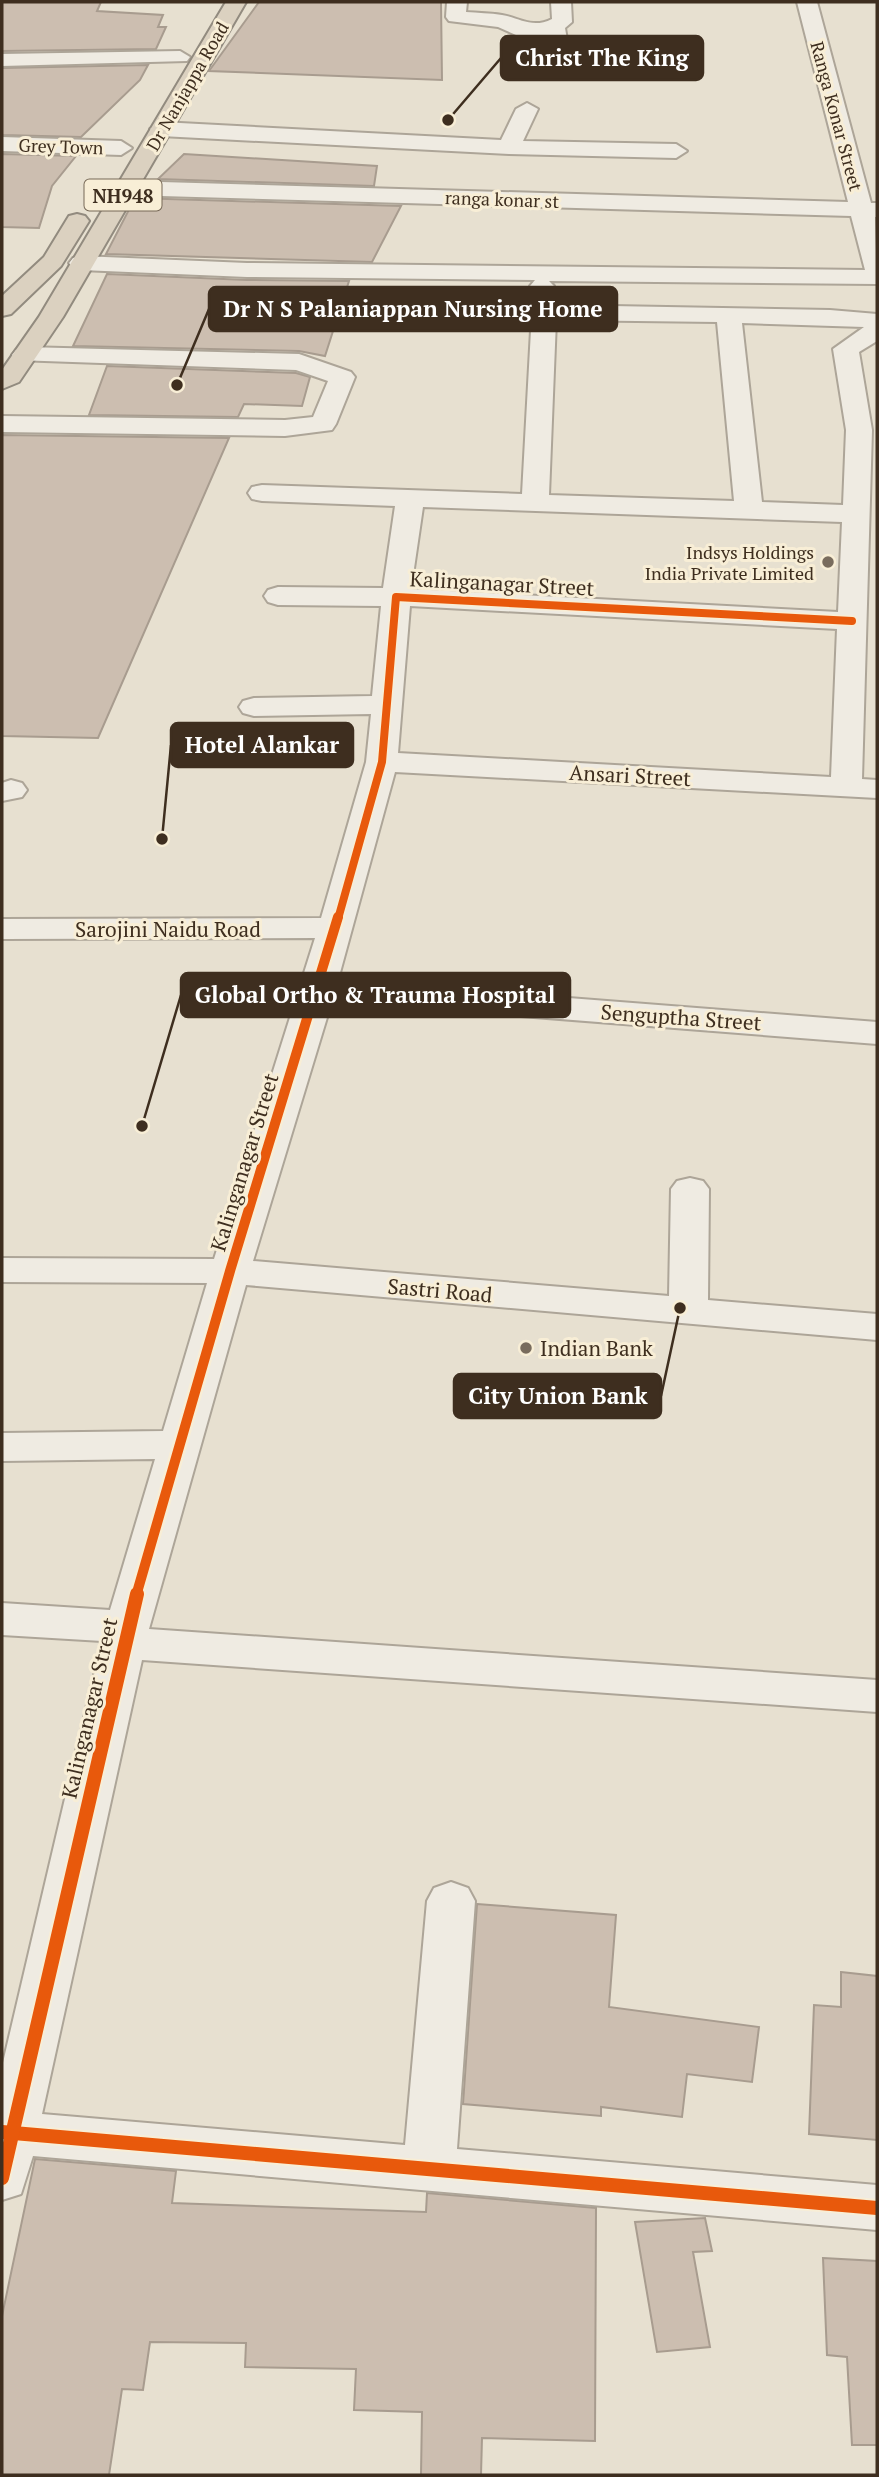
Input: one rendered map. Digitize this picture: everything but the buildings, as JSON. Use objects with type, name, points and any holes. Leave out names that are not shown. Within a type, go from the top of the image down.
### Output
[{"type":"highway","name":"Dr Nanjappa Road","points":[[162,83],[215,2]]},
{"type":"highway","name":"Dr Nanjappa Road","points":[[2,381],[10,377],[25,355],[236,2]]},
{"type":"highway","name":"Dr Nanjappa Road","points":[[108,169],[135,126]]},
{"type":"highway","name":"NH948","points":[[2,309],[53,261],[89,201]]},
{"type":"highway","points":[[70,233],[99,234]]},
{"type":"street","points":[[457,2],[456,17],[503,21],[516,29],[548,29],[562,22],[561,2]]},
{"type":"street","name":"Ranga Konar Street","points":[[807,2],[869,210],[877,270]]},
{"type":"street","points":[[555,26],[561,63]]},
{"type":"street","points":[[2,60],[180,57]]},
{"type":"street","points":[[509,147],[527,108]]},
{"type":"street","points":[[161,129],[509,147],[676,151]]},
{"type":"street","name":"Grey Town","points":[[2,144],[121,148]]},
{"type":"street","name":"ranga konar st","points":[[127,188],[869,210]]},
{"type":"street","points":[[81,263],[247,270],[877,277]]},
{"type":"street","points":[[535,504],[544,312],[541,272]]},
{"type":"street","points":[[544,312],[877,321]]},
{"type":"street","points":[[729,315],[749,510]]},
{"type":"street","points":[[846,787],[864,666],[852,621],[866,573],[856,514],[867,484],[868,430],[846,349],[877,330]]},
{"type":"street","points":[[2,424],[285,428],[323,424],[342,376],[299,362],[25,355]]},
{"type":"street","points":[[262,493],[856,514]]},
{"type":"street","points":[[278,596],[396,597],[410,500]]},
{"type":"street","name":"Kalinganagar Street","points":[[5,2147],[125,1635],[230,1271],[318,989],[382,762],[396,597],[852,621]]},
{"type":"street","points":[[254,707],[387,705]]},
{"type":"street","name":"Ansari Street","points":[[382,762],[877,789]]},
{"type":"street","name":"Sarojini Naidu Road","points":[[2,929],[334,928]]},
{"type":"street","name":"Senguptha Street","points":[[318,989],[877,1033]]},
{"type":"street","points":[[688,1311],[691,1189]]},
{"type":"street","name":"Sastri Road","points":[[2,1270],[230,1271],[877,1327]]},
{"type":"street","points":[[2,1447],[180,1444]]},
{"type":"street","points":[[2,1619],[125,1635],[877,1696]]},
{"type":"street","points":[[429,2168],[451,1900]]},
{"type":"street","points":[[5,2147],[429,2168],[877,2208]]},
{"type":"cycle path","points":[[2,2178],[127,1627],[230,1271],[318,989],[382,762],[396,597],[852,621]]},
{"type":"cycle path","points":[[2,2132],[877,2208]]},
{"type":"place","name":"Christ The King","points":[[448,120]]},
{"type":"place","name":"Dr N S Palaniappan Nursing Home","points":[[177,385]]},
{"type":"place","name":"Indsys Holdings India Private Limited","points":[[828,562]]},
{"type":"place","name":"Hotel Alankar","points":[[162,839]]},
{"type":"place","name":"Global Ortho & Trauma Hospital","points":[[142,1126]]},
{"type":"place","name":"City Union Bank","points":[[680,1308]]},
{"type":"place","name":"Indian Bank","points":[[526,1348]]}]
